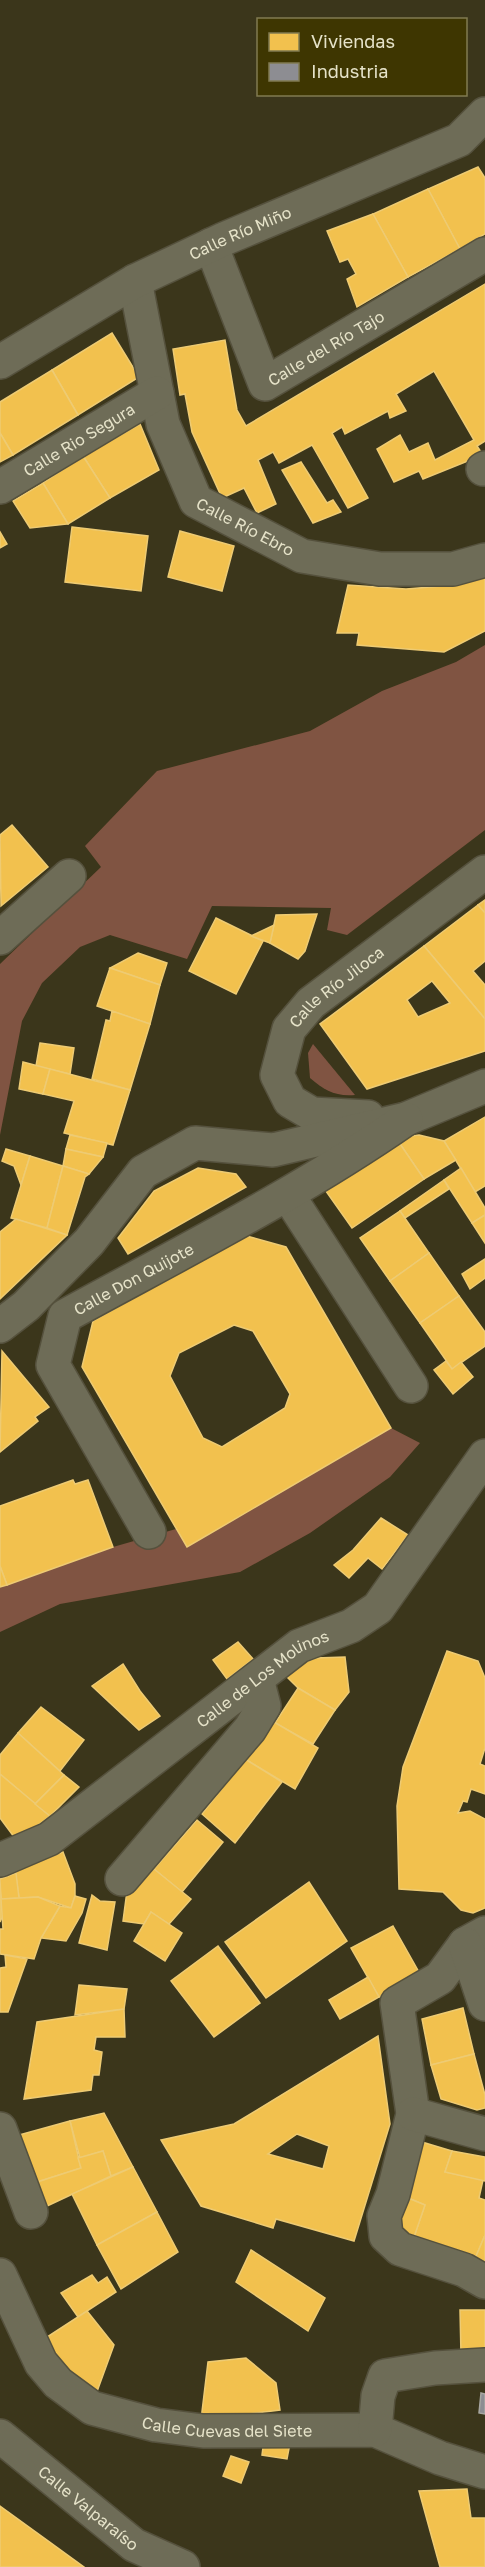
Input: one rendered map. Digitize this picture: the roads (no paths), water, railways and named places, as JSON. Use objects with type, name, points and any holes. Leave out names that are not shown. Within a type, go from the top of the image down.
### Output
[{"type":"street","name":"Calle Río Miño","points":[[0,362],[135,281],[211,245],[459,140],[485,114]]},
{"type":"street","name":"Calle del Río Tajo","points":[[211,245],[266,384],[485,254]]},
{"type":"street","name":"Calle Río Ebro","points":[[135,281],[163,424],[196,501],[302,556],[380,569],[453,569],[485,560]]},
{"type":"street","name":"Calle Rio Segura","points":[[0,487],[157,393]]},
{"type":"street","name":"Calle Río Jiloca","points":[[405,1119],[312,1114],[290,1101],[277,1075],[289,1029],[311,1003],[485,872]]},
{"type":"street","points":[[0,938],[69,876]]},
{"type":"street","name":"Calle Don Quijote","points":[[0,1326],[26,1306],[89,1242],[143,1172],[195,1143],[273,1150],[405,1119],[485,1086]]},
{"type":"street","name":"Calle Don Quijote","points":[[149,1532],[53,1365],[65,1316],[288,1195],[353,1156],[405,1119]]},
{"type":"street","points":[[288,1195],[411,1386]]},
{"type":"street","name":"Calle de Los Molinos","points":[[0,1860],[49,1839],[300,1646],[351,1626],[378,1608],[485,1456]]},
{"type":"street","points":[[122,1879],[250,1728],[264,1706],[257,1679]]},
{"type":"street","points":[[475,1939],[441,1978],[397,2002],[413,2114],[393,2194],[384,2216],[386,2236],[400,2249],[464,2270],[485,2282]]},
{"type":"street","points":[[475,1939],[485,2004]]},
{"type":"street","points":[[413,2114],[485,2134]]},
{"type":"street","points":[[0,2129],[31,2212]]},
{"type":"street","name":"Calle Cuevas del Siete","points":[[0,2275],[40,2363],[58,2383],[92,2408],[156,2425],[203,2431],[375,2430]]},
{"type":"street","points":[[485,2365],[435,2368],[385,2376],[378,2396],[375,2430],[440,2458],[485,2472]]},
{"type":"street","name":"Calle Valparaíso","points":[[0,2436],[134,2545],[183,2567]]}]
